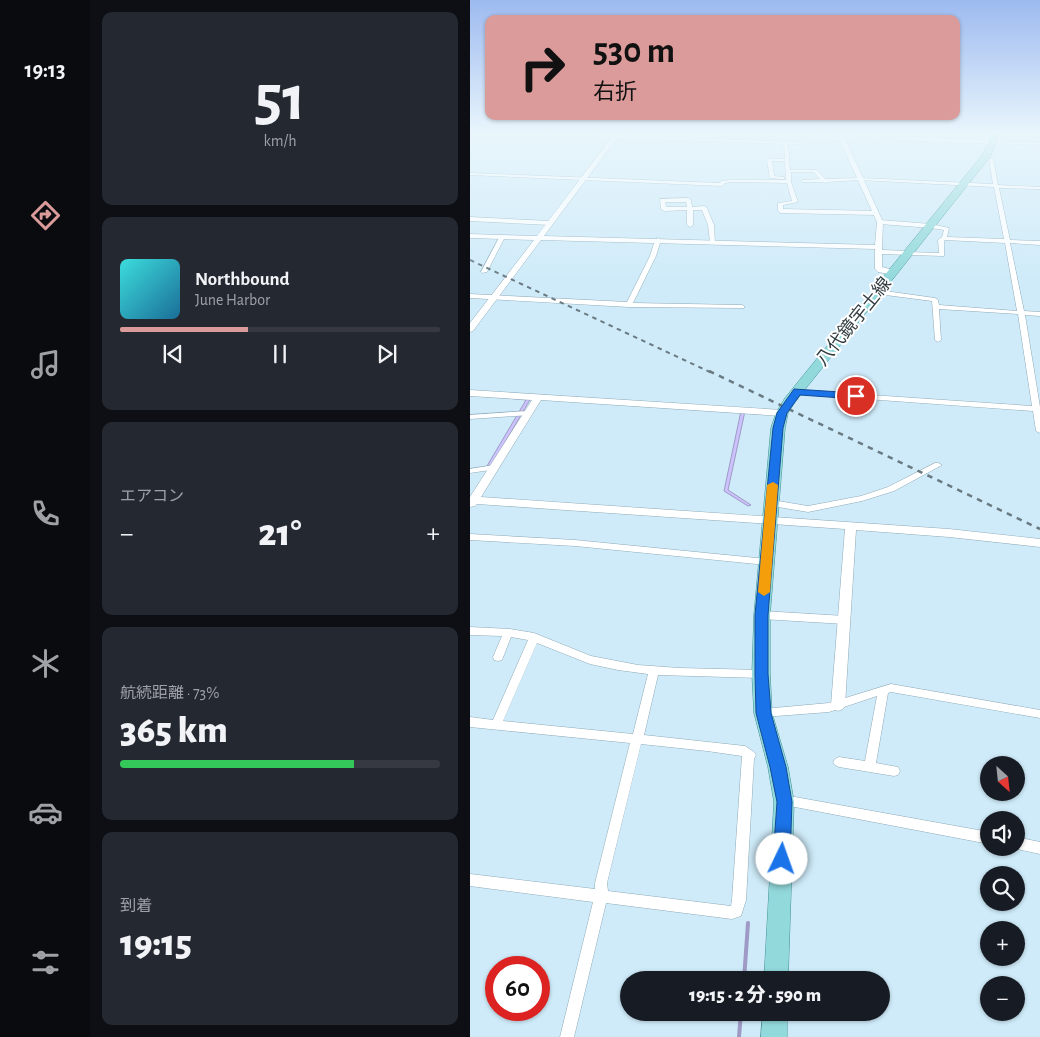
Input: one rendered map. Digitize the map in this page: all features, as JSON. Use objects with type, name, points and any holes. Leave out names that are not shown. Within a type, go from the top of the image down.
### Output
[{"type":"main road","name":"八代鏡宇土線","points":[[776,971],[784,802],[778,767],[764,713],[761,674],[762,615],[775,451],[782,413],[964,182]]},
{"type":"main road","points":[[774,1037],[775,1021]]},
{"type":"street","points":[[470,329],[580,182]]},
{"type":"street","points":[[661,182],[722,185],[723,182]]},
{"type":"street","points":[[790,182],[795,202],[780,204],[780,210],[784,213],[876,213]]},
{"type":"street","points":[[862,182],[880,222],[878,267],[881,270],[894,273]]},
{"type":"street","points":[[909,182],[1040,188]]},
{"type":"street","points":[[995,182],[1021,313],[1038,408],[1040,432]]},
{"type":"street","points":[[690,226],[690,208],[688,200],[662,200],[664,209],[690,208],[704,208],[711,225],[713,242]]},
{"type":"street","points":[[470,219],[550,223]]},
{"type":"street","points":[[470,236],[507,235],[538,238],[713,242],[942,255],[941,240],[944,238],[947,230],[931,226],[880,222]]},
{"type":"street","points":[[484,272],[492,260],[493,250],[507,235]]},
{"type":"street","points":[[944,238],[1040,243]]},
{"type":"street","points":[[629,305],[654,256],[658,240]]},
{"type":"street","points":[[878,292],[935,300],[938,340]]},
{"type":"street","points":[[470,296],[629,305],[742,307]]},
{"type":"street","points":[[936,307],[1040,314]]},
{"type":"street","points":[[797,392],[1038,408]]},
{"type":"street","points":[[470,393],[782,413]]},
{"type":"street","points":[[538,398],[471,502],[843,526]]},
{"type":"street","points":[[470,417],[528,413]]},
{"type":"street","points":[[772,503],[808,509],[862,498],[891,489],[938,465]]},
{"type":"street","points":[[470,471],[494,467]]},
{"type":"street","points":[[838,705],[851,526],[949,533],[1040,544]]},
{"type":"street","points":[[470,537],[575,543],[767,562]]},
{"type":"street","points":[[762,615],[845,620]]},
{"type":"street","points":[[470,631],[508,633],[534,637],[596,662],[654,671],[761,674]]},
{"type":"street","points":[[498,657],[508,633]]},
{"type":"street","points":[[496,725],[534,637]]},
{"type":"street","points":[[567,1037],[601,898],[601,883],[654,671]]},
{"type":"street","points":[[764,713],[820,709],[891,688],[1040,714]]},
{"type":"street","points":[[870,766],[883,690]]},
{"type":"street","points":[[470,722],[736,749],[745,751],[749,755],[739,900],[736,911],[725,913],[470,880]]},
{"type":"street","points":[[838,762],[894,771]]},
{"type":"street","points":[[784,802],[795,802],[980,836]]},
{"type":"street","points":[[1025,845],[1040,848]]},
{"type":"shaded area","points":[[470,394],[531,398],[491,466],[487,466],[526,400]]},
{"type":"shaded area","points":[[741,411],[745,411],[728,490],[751,505],[748,506],[724,491]]},
{"type":"waterway","points":[[745,971],[748,923]]},
{"type":"waterway","points":[[739,1037],[740,1021]]},
{"type":"railway","points":[[470,260],[712,373]]},
{"type":"railway","points":[[709,371],[1040,529]]},
{"type":"slow traffic","points":[[764,592],[773,485]]},
{"type":"route","points":[[782,859],[784,802],[778,767],[764,713],[761,674],[762,615],[778,428],[782,413],[797,392],[856,396]]}]
